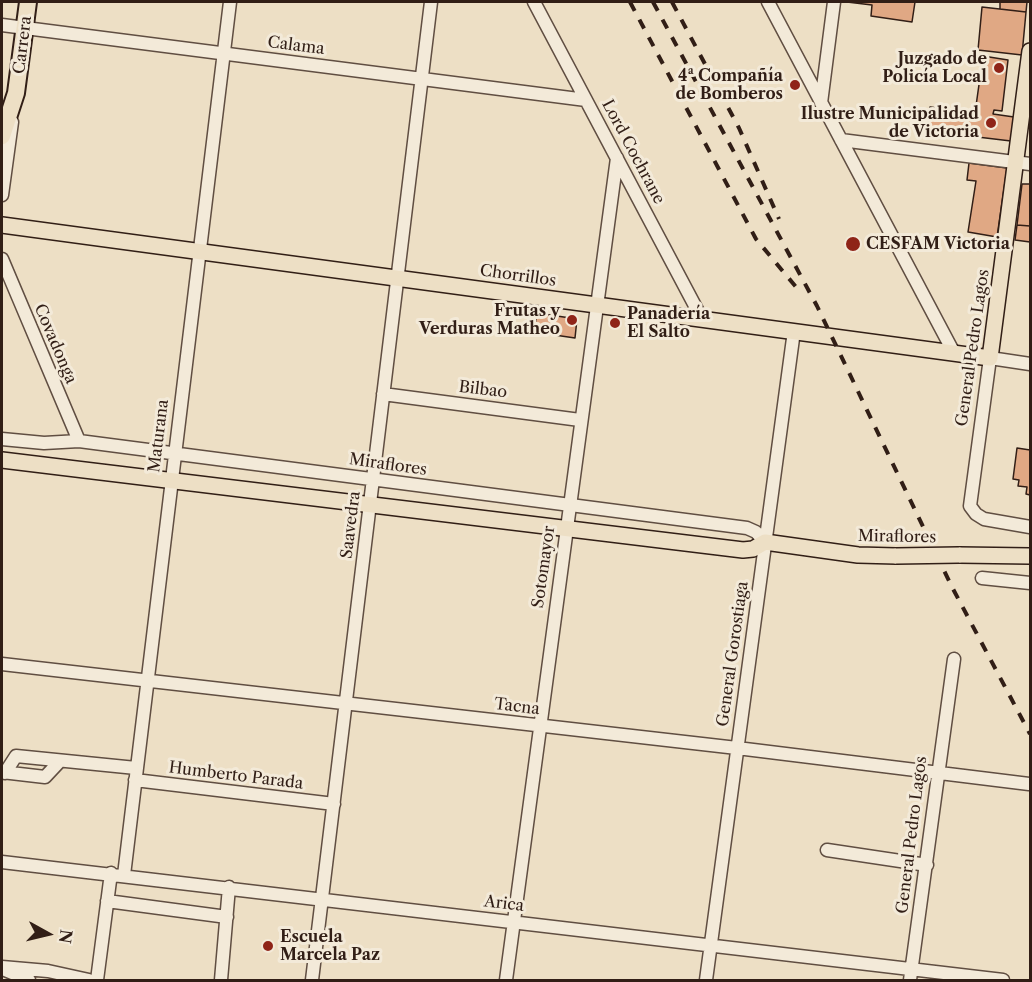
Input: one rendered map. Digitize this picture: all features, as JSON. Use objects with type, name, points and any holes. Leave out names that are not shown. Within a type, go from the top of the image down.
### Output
[{"type":"highway","name":"Carrera","points":[[16,93],[28,2]]},
{"type":"highway","points":[[2,136],[16,93]]},
{"type":"main road","name":"General Pedro Lagos","points":[[990,358],[1023,163],[1030,51]]},
{"type":"main road","name":"Chorrillos","points":[[2,225],[990,358]]},
{"type":"main road","name":"Miraflores","points":[[2,460],[744,550],[759,547],[765,542],[858,555],[1030,556]]},
{"type":"street","name":"Maturana","points":[[98,981],[107,901],[117,874],[136,774],[197,251],[230,2]]},
{"type":"street","name":"Saavedra","points":[[312,981],[431,2]]},
{"type":"street","name":"Lord Cochrane","points":[[534,2],[702,319]]},
{"type":"street","points":[[768,2],[954,353]]},
{"type":"street","points":[[821,103],[834,2]]},
{"type":"street","name":"Calama","points":[[2,25],[586,100]]},
{"type":"street","name":"Carrera","points":[[2,195],[16,93]]},
{"type":"street","points":[[840,140],[1023,163]]},
{"type":"street","name":"Sotomayor","points":[[506,981],[595,304],[617,158]]},
{"type":"street","name":"Covadonga","points":[[2,259],[79,441]]},
{"type":"street","name":"General Gorostiaga","points":[[706,981],[794,332]]},
{"type":"street","name":"Chorrillos","points":[[990,358],[1030,364]]},
{"type":"street","name":"General Pedro Lagos","points":[[990,358],[970,506],[984,519],[1030,527]]},
{"type":"street","name":"Bilbao","points":[[383,394],[580,420]]},
{"type":"street","name":"Miraflores","points":[[2,440],[38,443],[79,441],[568,507],[747,528],[756,532],[765,542]]},
{"type":"street","points":[[982,578],[1030,583]]},
{"type":"street","name":"General Pedro Lagos","points":[[911,975],[954,659]]},
{"type":"street","name":"Tacna","points":[[2,664],[1029,784]]},
{"type":"street","name":"Humberto Parada","points":[[3,772],[16,756],[60,760],[334,804]]},
{"type":"street","name":"Humberto Parada","points":[[3,772],[45,777],[60,760]]},
{"type":"street","points":[[826,850],[927,865]]},
{"type":"street","name":"Arica","points":[[2,862],[711,945],[911,975],[1003,981]]},
{"type":"street","points":[[221,981],[229,887]]},
{"type":"street","points":[[107,901],[226,917]]},
{"type":"street","points":[[2,968],[29,981]]},
{"type":"street","points":[[2,968],[48,971],[89,981]]},
{"type":"building","points":[[847,2],[915,2],[912,22],[871,16],[872,5]]},
{"type":"building","points":[[1000,2],[1027,2],[1026,12],[1000,9]]},
{"type":"building","points":[[982,7],[1026,12],[1022,55],[978,50]]},
{"type":"building","points":[[983,56],[1008,60],[1002,111],[994,110],[993,114],[1014,117],[1011,141],[927,131],[930,107],[975,113]]},
{"type":"building","points":[[969,163],[1007,168],[997,237],[968,232],[976,181],[967,180]]},
{"type":"building","points":[[1022,184],[1030,184],[1030,226],[1017,225]]},
{"type":"building","points":[[1017,225],[1030,226],[1030,242],[1015,240]]},
{"type":"building","points":[[537,313],[577,319],[575,338],[534,332]]},
{"type":"building","points":[[1017,448],[1030,450],[1030,495],[1026,494],[1027,487],[1018,486],[1019,480],[1013,479]]},
{"type":"railway","points":[[630,2],[756,239],[796,287]]},
{"type":"railway","points":[[653,2],[817,306],[952,587],[1030,734]]},
{"type":"railway","points":[[672,2],[739,128],[779,219]]},
{"type":"place","name":"Juzgado de Policía Local","points":[[999,68]]},
{"type":"place","name":"4ª Compañía de Bomberos","points":[[795,85]]},
{"type":"place","name":"Ilustre Municipalidad de Victoria","points":[[991,123]]},
{"type":"place","name":"CESFAM Victoria","points":[[853,244]]},
{"type":"place","name":"Frutas y Verduras Matheo","points":[[572,320]]},
{"type":"place","name":"Panadería El Salto","points":[[615,323]]},
{"type":"place","name":"Escuela Marcela Paz","points":[[268,946]]}]
